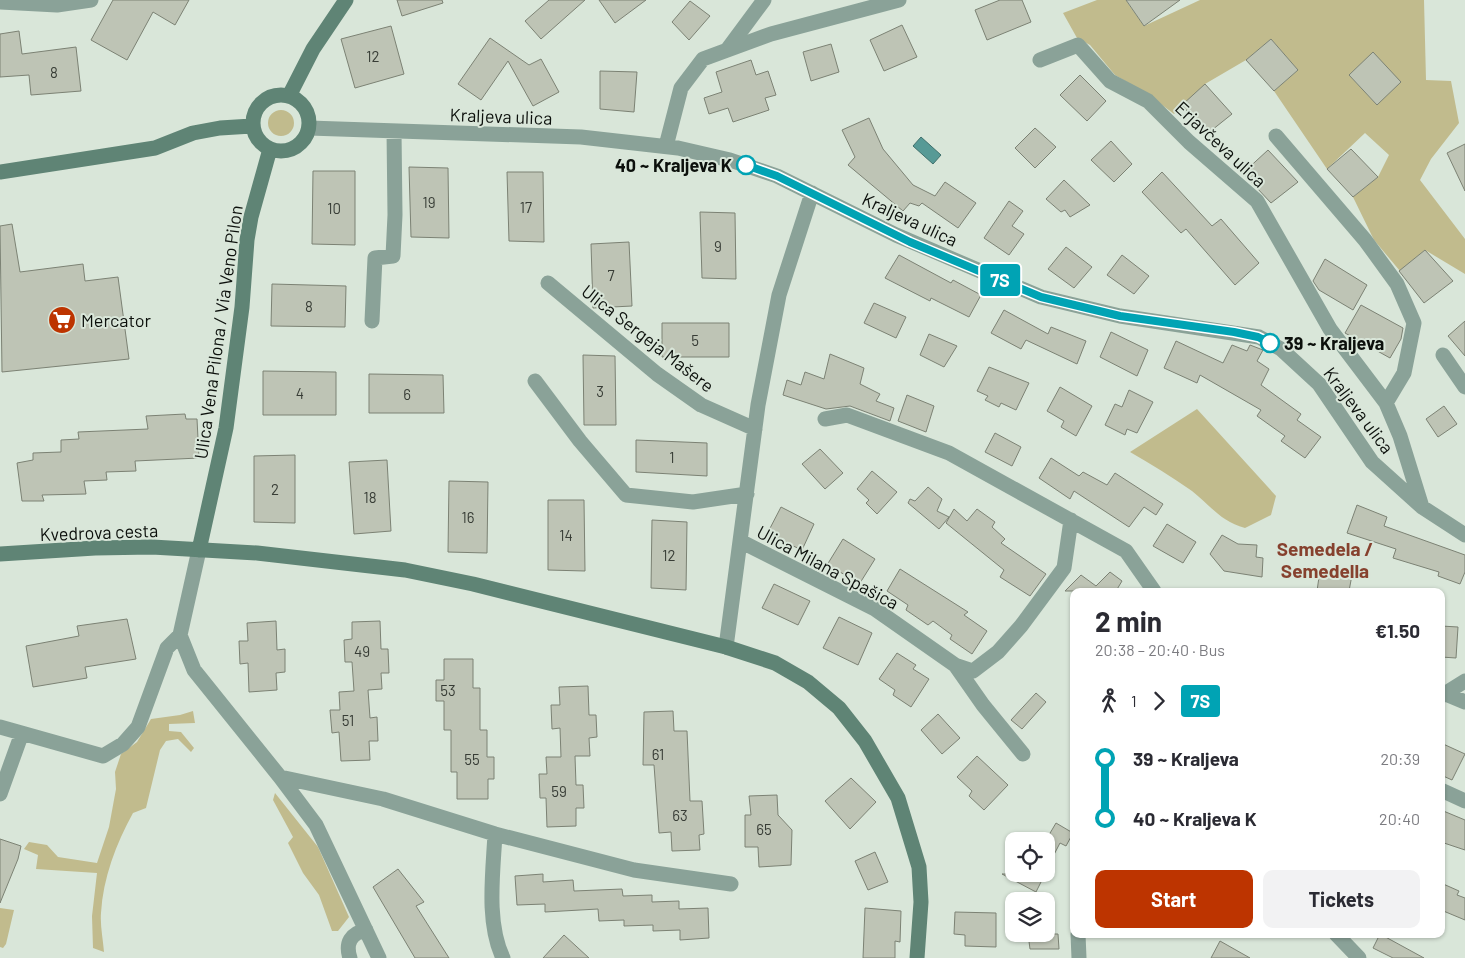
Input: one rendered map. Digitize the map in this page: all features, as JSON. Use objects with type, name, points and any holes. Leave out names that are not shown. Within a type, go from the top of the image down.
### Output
[{"type":"street","points":[[0,2],[57,5],[91,0]]},
{"type":"street","points":[[289,96],[313,49],[346,0]]},
{"type":"street","points":[[727,50],[764,0]]},
{"type":"street","points":[[666,146],[681,88],[702,59],[771,34],[899,0]]},
{"type":"street","name":"Erjavčeva ulica","points":[[1040,60],[1078,45],[1110,81],[1148,100],[1189,142],[1257,202],[1330,329],[1386,403],[1400,436],[1422,506]]},
{"type":"street","points":[[289,96],[300,101],[307,109],[309,128],[299,145],[285,150],[270,149],[255,134],[252,126],[255,113],[262,102],[270,97],[289,96]]},
{"type":"street","points":[[0,172],[155,148],[193,134],[220,128],[252,126]]},
{"type":"street","name":"Kraljeva ulica","points":[[309,128],[581,137],[666,146],[730,160],[777,176],[896,235],[1041,297],[1120,316],[1234,332],[1266,341],[1281,349],[1319,384],[1372,462],[1422,506]]},
{"type":"street","points":[[372,321],[375,258],[393,256],[395,214],[394,131]]},
{"type":"street","points":[[1276,136],[1376,254],[1397,284],[1414,323],[1404,373],[1386,403]]},
{"type":"street","name":"Ulica Vena Pilona / Via Veno Pilon","points":[[199,550],[226,428],[242,307],[246,240],[250,217],[270,149]]},
{"type":"street","points":[[726,647],[755,429],[779,295],[812,193]]},
{"type":"street","name":"Ulica Sergeja Mašere","points":[[548,283],[657,374],[701,405],[755,429]]},
{"type":"street","points":[[1443,355],[1465,387]]},
{"type":"street","points":[[535,381],[580,441],[626,495],[693,502],[747,494]]},
{"type":"street","points":[[825,419],[847,415],[949,453],[1126,552],[1152,588]]},
{"type":"street","points":[[1422,506],[1465,535]]},
{"type":"street","points":[[955,665],[973,671],[998,652],[1021,626],[1064,568],[1071,520]]},
{"type":"street","name":"Ulica Milana Spašica","points":[[740,541],[875,610],[955,665],[983,705],[1023,754]]},
{"type":"street","name":"Kvedrova cesta","points":[[0,554],[95,548],[199,550],[305,558],[405,570],[473,584],[726,647],[775,663],[808,682],[839,708],[865,741],[898,798],[919,867],[922,902],[917,958]]},
{"type":"street","points":[[0,727],[104,756],[124,744],[138,727],[167,648],[180,635],[199,550]]},
{"type":"street","points":[[180,635],[194,670],[316,825],[379,958]]},
{"type":"street","points":[[1445,692],[1465,681]]},
{"type":"street","points":[[1445,695],[1465,702]]},
{"type":"street","points":[[0,794],[22,733]]},
{"type":"street","points":[[280,777],[383,799],[495,834],[634,870],[731,884]]},
{"type":"street","points":[[1445,792],[1465,801]]},
{"type":"street","points":[[495,834],[492,882],[496,942],[503,958]]},
{"type":"street","points":[[350,958],[347,950],[349,940],[357,932],[366,930]]},
{"type":"street","points":[[1078,938],[1079,958]]},
{"type":"street","points":[[1340,938],[1359,958]]},
{"type":"shaded area","points":[[1097,0],[1129,0],[1127,2],[1144,26],[1200,0],[1424,0],[1426,80],[1451,81],[1459,123],[1431,159],[1420,180],[1465,239],[1465,274],[1425,250],[1400,271],[1374,240],[1353,197],[1378,177],[1389,155],[1365,133],[1327,169],[1274,91],[1298,70],[1271,39],[1246,60],[1205,84],[1174,114],[1149,95],[1115,75],[1090,45],[1077,38],[1063,13]],"holes":[[[1373,53],[1377,105],[1349,75]]]},
{"type":"shaded area","points":[[281,110],[290,114],[294,123],[290,132],[281,136],[272,132],[268,123],[272,114]]},
{"type":"shaded area","points":[[1197,409],[1276,496],[1271,515],[1245,528],[1236,525],[1216,513],[1192,491],[1130,452]]},
{"type":"shaded area","points":[[193,711],[195,723],[169,724],[169,731],[181,732],[194,748],[191,752],[178,739],[166,741],[160,750],[146,808],[133,813],[121,837],[104,887],[102,900],[101,922],[104,952],[93,948],[92,916],[97,873],[36,869],[38,855],[24,849],[29,842],[47,845],[58,857],[97,863],[109,827],[116,789],[115,772],[121,754],[137,742],[151,719]]},
{"type":"shaded area","points":[[275,793],[318,847],[349,917],[338,931],[332,931],[319,895],[303,873],[288,843],[293,837],[273,800]]},
{"type":"shaded area","points":[[0,908],[14,910],[6,944],[3,948],[0,947]]},
{"type":"water","points":[[921,137],[941,155],[933,164],[913,146]]},
{"type":"building","points":[[113,0],[189,0],[175,25],[153,12],[127,60],[91,40]]},
{"type":"building","points":[[397,0],[442,0],[443,3],[402,16]]},
{"type":"building","points":[[549,0],[585,0],[541,39],[525,21]]},
{"type":"building","points":[[599,0],[646,0],[615,23]]},
{"type":"building","points":[[1000,0],[1022,0],[1031,22],[987,40],[975,10]]},
{"type":"building","points":[[1126,0],[1180,0],[1144,26]]},
{"type":"building","points":[[690,1],[710,16],[689,40],[672,22]]},
{"type":"building","points":[[902,25],[917,57],[884,71],[870,40]]},
{"type":"building","points":[[391,26],[404,74],[355,88],[341,39]]},
{"type":"building","points":[[19,31],[22,54],[76,47],[81,91],[31,95],[29,75],[0,77],[0,34]]},
{"type":"building","points":[[490,38],[529,65],[541,59],[559,92],[533,106],[508,61],[481,100],[458,84]]},
{"type":"building","points":[[1271,39],[1298,70],[1274,91],[1246,60]]},
{"type":"building","points":[[831,44],[839,72],[811,81],[803,52]]},
{"type":"building","points":[[1373,52],[1401,82],[1377,105],[1349,75]]},
{"type":"building","points":[[751,60],[756,75],[768,71],[776,95],[765,98],[769,110],[733,122],[728,108],[709,114],[704,98],[722,92],[716,72]]},
{"type":"building","points":[[600,71],[637,72],[634,112],[600,109]]},
{"type":"building","points":[[1080,75],[1106,101],[1087,121],[1060,95]]},
{"type":"building","points":[[1205,84],[1232,114],[1207,134],[1182,105]]},
{"type":"building","points":[[869,118],[883,149],[913,185],[935,196],[945,182],[976,203],[958,228],[922,203],[919,206],[910,203],[903,211],[848,165],[855,157],[842,130]]},
{"type":"building","points":[[1035,128],[1056,147],[1035,168],[1015,148]]},
{"type":"building","points":[[1111,141],[1132,164],[1114,182],[1091,160]]},
{"type":"building","points":[[1465,144],[1465,191],[1447,153]]},
{"type":"building","points":[[1351,149],[1378,177],[1353,197],[1327,169]]},
{"type":"building","points":[[1268,150],[1298,182],[1271,203],[1243,173]]},
{"type":"building","points":[[409,167],[448,168],[449,238],[411,237]]},
{"type":"building","points":[[313,171],[355,171],[355,245],[312,244]]},
{"type":"building","points":[[507,172],[543,172],[544,242],[509,241]]},
{"type":"building","points":[[1162,172],[1212,226],[1221,219],[1259,263],[1235,285],[1186,229],[1181,233],[1142,192]]},
{"type":"building","points":[[1064,180],[1090,205],[1070,217],[1065,210],[1061,212],[1046,199]]},
{"type":"building","points":[[1009,201],[1023,211],[1012,226],[1024,234],[1009,255],[984,238]]},
{"type":"building","points":[[700,212],[735,213],[736,279],[702,278]]},
{"type":"building","name":"Mercator","points":[[12,224],[20,272],[83,264],[85,281],[118,277],[129,359],[2,372],[0,226]]},
{"type":"building","points":[[629,242],[632,306],[593,308],[591,244]]},
{"type":"building","points":[[1066,247],[1092,267],[1074,288],[1048,269]]},
{"type":"building","points":[[1425,250],[1453,281],[1424,303],[1399,271]]},
{"type":"building","points":[[899,255],[951,283],[953,280],[981,295],[969,317],[931,298],[930,301],[885,278]]},
{"type":"building","points":[[1122,255],[1149,276],[1134,294],[1107,275]]},
{"type":"building","points":[[1325,259],[1367,285],[1353,310],[1319,290],[1313,281]]},
{"type":"building","points":[[272,284],[346,286],[345,327],[271,326]]},
{"type":"building","points":[[874,303],[906,317],[896,338],[864,323]]},
{"type":"building","points":[[1361,305],[1403,328],[1401,339],[1390,358],[1345,333]]},
{"type":"building","points":[[1004,310],[1048,334],[1051,327],[1086,341],[1077,364],[1026,340],[1021,349],[991,333]]},
{"type":"building","points":[[1465,321],[1465,356],[1448,336]]},
{"type":"building","points":[[662,323],[729,323],[729,357],[662,357]]},
{"type":"building","points":[[1111,332],[1148,350],[1137,376],[1100,357]]},
{"type":"building","points":[[929,334],[957,346],[944,367],[920,355]]},
{"type":"building","points":[[1176,341],[1223,363],[1232,345],[1247,351],[1250,345],[1263,350],[1257,361],[1269,369],[1261,385],[1301,414],[1297,420],[1321,437],[1305,458],[1281,441],[1285,436],[1257,416],[1261,410],[1200,375],[1197,383],[1164,368]]},
{"type":"building","points":[[830,354],[864,368],[860,384],[880,394],[876,401],[894,408],[890,421],[850,406],[826,409],[783,395],[787,380],[801,385],[805,372],[824,379]]},
{"type":"building","points":[[583,355],[615,356],[616,425],[584,425]]},
{"type":"building","points":[[989,367],[1029,383],[1016,410],[1001,403],[999,407],[985,400],[988,396],[977,391]]},
{"type":"building","points":[[263,371],[336,372],[336,415],[263,415]]},
{"type":"building","points":[[369,374],[443,375],[444,413],[369,413]]},
{"type":"building","points":[[1060,387],[1092,406],[1076,436],[1061,427],[1064,421],[1047,411]]},
{"type":"building","points":[[1129,390],[1153,402],[1137,433],[1127,429],[1125,435],[1105,425],[1115,404],[1122,407]]},
{"type":"building","points":[[907,395],[934,406],[926,432],[898,421]]},
{"type":"building","points":[[1444,406],[1457,424],[1438,437],[1426,419]]},
{"type":"building","points":[[185,414],[186,419],[197,419],[199,458],[135,461],[136,471],[106,472],[107,480],[84,481],[86,494],[42,495],[44,501],[22,501],[17,463],[33,460],[33,453],[61,452],[61,440],[79,439],[78,432],[148,429],[146,416]]},
{"type":"building","points":[[995,433],[1021,447],[1012,466],[985,452]]},
{"type":"building","points":[[636,440],[707,443],[707,476],[636,472]]},
{"type":"building","points":[[820,449],[843,473],[825,489],[802,464]]},
{"type":"building","points":[[295,455],[295,523],[254,522],[254,456]]},
{"type":"building","points":[[1051,458],[1079,476],[1083,472],[1107,485],[1115,473],[1163,504],[1156,515],[1144,507],[1129,527],[1074,491],[1070,499],[1039,478]]},
{"type":"building","points":[[387,460],[391,531],[354,534],[349,462]]},
{"type":"building","points":[[872,471],[897,492],[877,514],[866,503],[869,500],[857,489]]},
{"type":"building","points":[[449,481],[488,482],[487,553],[448,552]]},
{"type":"building","points":[[928,487],[942,499],[937,511],[949,517],[939,529],[908,503],[910,499],[915,501]]},
{"type":"building","points":[[548,500],[584,500],[585,571],[548,570]]},
{"type":"building","points":[[1357,505],[1387,517],[1384,526],[1465,555],[1465,572],[1460,584],[1438,576],[1439,572],[1393,558],[1396,549],[1347,533]]},
{"type":"building","points":[[781,507],[814,524],[802,550],[767,534]]},
{"type":"building","points":[[954,509],[967,521],[977,509],[995,522],[992,527],[1005,539],[1001,543],[1046,574],[1030,596],[1000,577],[1004,570],[946,523]]},
{"type":"building","points":[[652,520],[687,522],[686,590],[651,588]]},
{"type":"building","points":[[1167,524],[1196,542],[1183,563],[1153,546]]},
{"type":"building","points":[[1222,535],[1238,544],[1257,545],[1256,557],[1263,558],[1262,577],[1224,571],[1210,554]]},
{"type":"building","points":[[843,539],[875,559],[860,583],[827,565]]},
{"type":"building","points":[[900,569],[968,612],[964,615],[987,631],[972,654],[950,639],[952,635],[933,621],[928,625],[906,610],[908,605],[887,591]]},
{"type":"building","points":[[1320,570],[1352,575],[1350,588],[1317,588]]},
{"type":"building","points":[[1110,572],[1122,581],[1118,588],[1070,588],[1070,591],[1065,591],[1081,575],[1096,586]]},
{"type":"building","points":[[774,584],[810,601],[798,625],[762,608]]},
{"type":"building","points":[[839,617],[872,633],[858,665],[823,648]]},
{"type":"building","points":[[127,619],[136,659],[85,667],[87,678],[33,687],[26,646],[79,636],[77,626]]},
{"type":"building","points":[[276,621],[277,650],[285,649],[285,672],[276,673],[277,690],[249,692],[248,663],[240,664],[239,641],[248,641],[247,623]]},
{"type":"building","points":[[380,621],[381,649],[388,649],[389,673],[381,673],[382,689],[368,690],[370,718],[377,717],[378,741],[369,741],[370,760],[341,761],[339,732],[332,733],[330,710],[340,710],[339,692],[354,691],[352,662],[345,662],[344,640],[352,639],[352,622]]},
{"type":"building","points":[[1445,626],[1458,627],[1456,658],[1445,657]]},
{"type":"building","points":[[897,653],[916,665],[913,669],[929,679],[911,707],[893,695],[895,690],[879,679]]},
{"type":"building","points":[[444,659],[473,659],[473,688],[480,688],[480,730],[487,730],[487,757],[494,757],[494,779],[488,779],[488,799],[457,799],[457,772],[451,772],[451,730],[444,730],[444,701],[436,701],[436,680],[444,680]]},
{"type":"building","points":[[588,686],[589,715],[596,715],[597,737],[589,738],[590,756],[575,756],[576,785],[583,785],[584,808],[576,808],[576,826],[547,827],[546,798],[540,798],[539,774],[547,774],[546,757],[561,757],[560,728],[552,729],[551,705],[560,705],[559,687]]},
{"type":"building","points":[[1036,693],[1046,702],[1022,729],[1011,720]]},
{"type":"building","points":[[673,711],[674,731],[687,731],[690,801],[702,801],[704,834],[699,835],[700,850],[672,851],[671,832],[659,833],[654,765],[643,765],[644,712]]},
{"type":"building","points":[[938,714],[960,738],[942,754],[921,730]]},
{"type":"building","points":[[1445,745],[1465,754],[1452,780],[1445,777]]},
{"type":"building","points":[[977,756],[1008,785],[984,810],[969,796],[972,791],[957,777]]},
{"type":"building","points":[[851,778],[876,802],[850,829],[825,801]]},
{"type":"building","points":[[777,795],[778,815],[792,830],[791,865],[759,867],[758,847],[745,847],[745,815],[751,815],[749,796]]},
{"type":"building","points":[[1445,812],[1465,820],[1465,850],[1445,843]]},
{"type":"building","points":[[1056,823],[1070,831],[1070,839],[1066,846],[1060,843],[1055,853],[1055,832],[1051,832]]},
{"type":"building","points":[[0,839],[21,846],[18,859],[0,903]]},
{"type":"building","points":[[875,852],[888,882],[868,890],[855,861]]},
{"type":"building","points":[[398,869],[424,902],[416,906],[449,958],[415,958],[373,887]]},
{"type":"building","points":[[543,874],[543,882],[573,880],[574,891],[622,889],[623,896],[652,895],[652,902],[679,901],[679,909],[708,908],[709,938],[680,940],[680,930],[653,931],[653,925],[624,926],[624,920],[599,921],[598,909],[545,912],[545,904],[517,905],[515,876]]},
{"type":"building","points":[[1017,882],[1041,882],[1036,892]]},
{"type":"building","points":[[1445,885],[1459,891],[1457,895],[1465,898],[1465,920],[1445,912]]},
{"type":"building","points":[[865,908],[901,911],[900,942],[895,941],[895,958],[863,958]]},
{"type":"building","points":[[955,912],[996,913],[996,947],[965,946],[965,935],[954,934]]},
{"type":"building","points":[[1055,934],[1058,934],[1059,949],[1030,949],[1029,942],[1055,942]]},
{"type":"building","points":[[564,935],[589,958],[543,958]]},
{"type":"building","points":[[1378,938],[1387,938],[1424,958],[1393,958],[1373,948]]},
{"type":"building","points":[[1220,941],[1250,958],[1211,958]]},
{"type":"bus line","name":"7S","points":[[746,165],[777,176],[910,242],[1041,297],[1120,316],[1234,332],[1258,337],[1270,343]]},
{"type":"place","name":"40 ~ Kraljeva K","points":[[746,165]]},
{"type":"place","name":"Mercator","points":[[62,320]]},
{"type":"place","name":"39 ~ Kraljeva","points":[[1270,343]]},
{"type":"district","name":"Semedela / Semedella","points":[[1325,559]]}]
